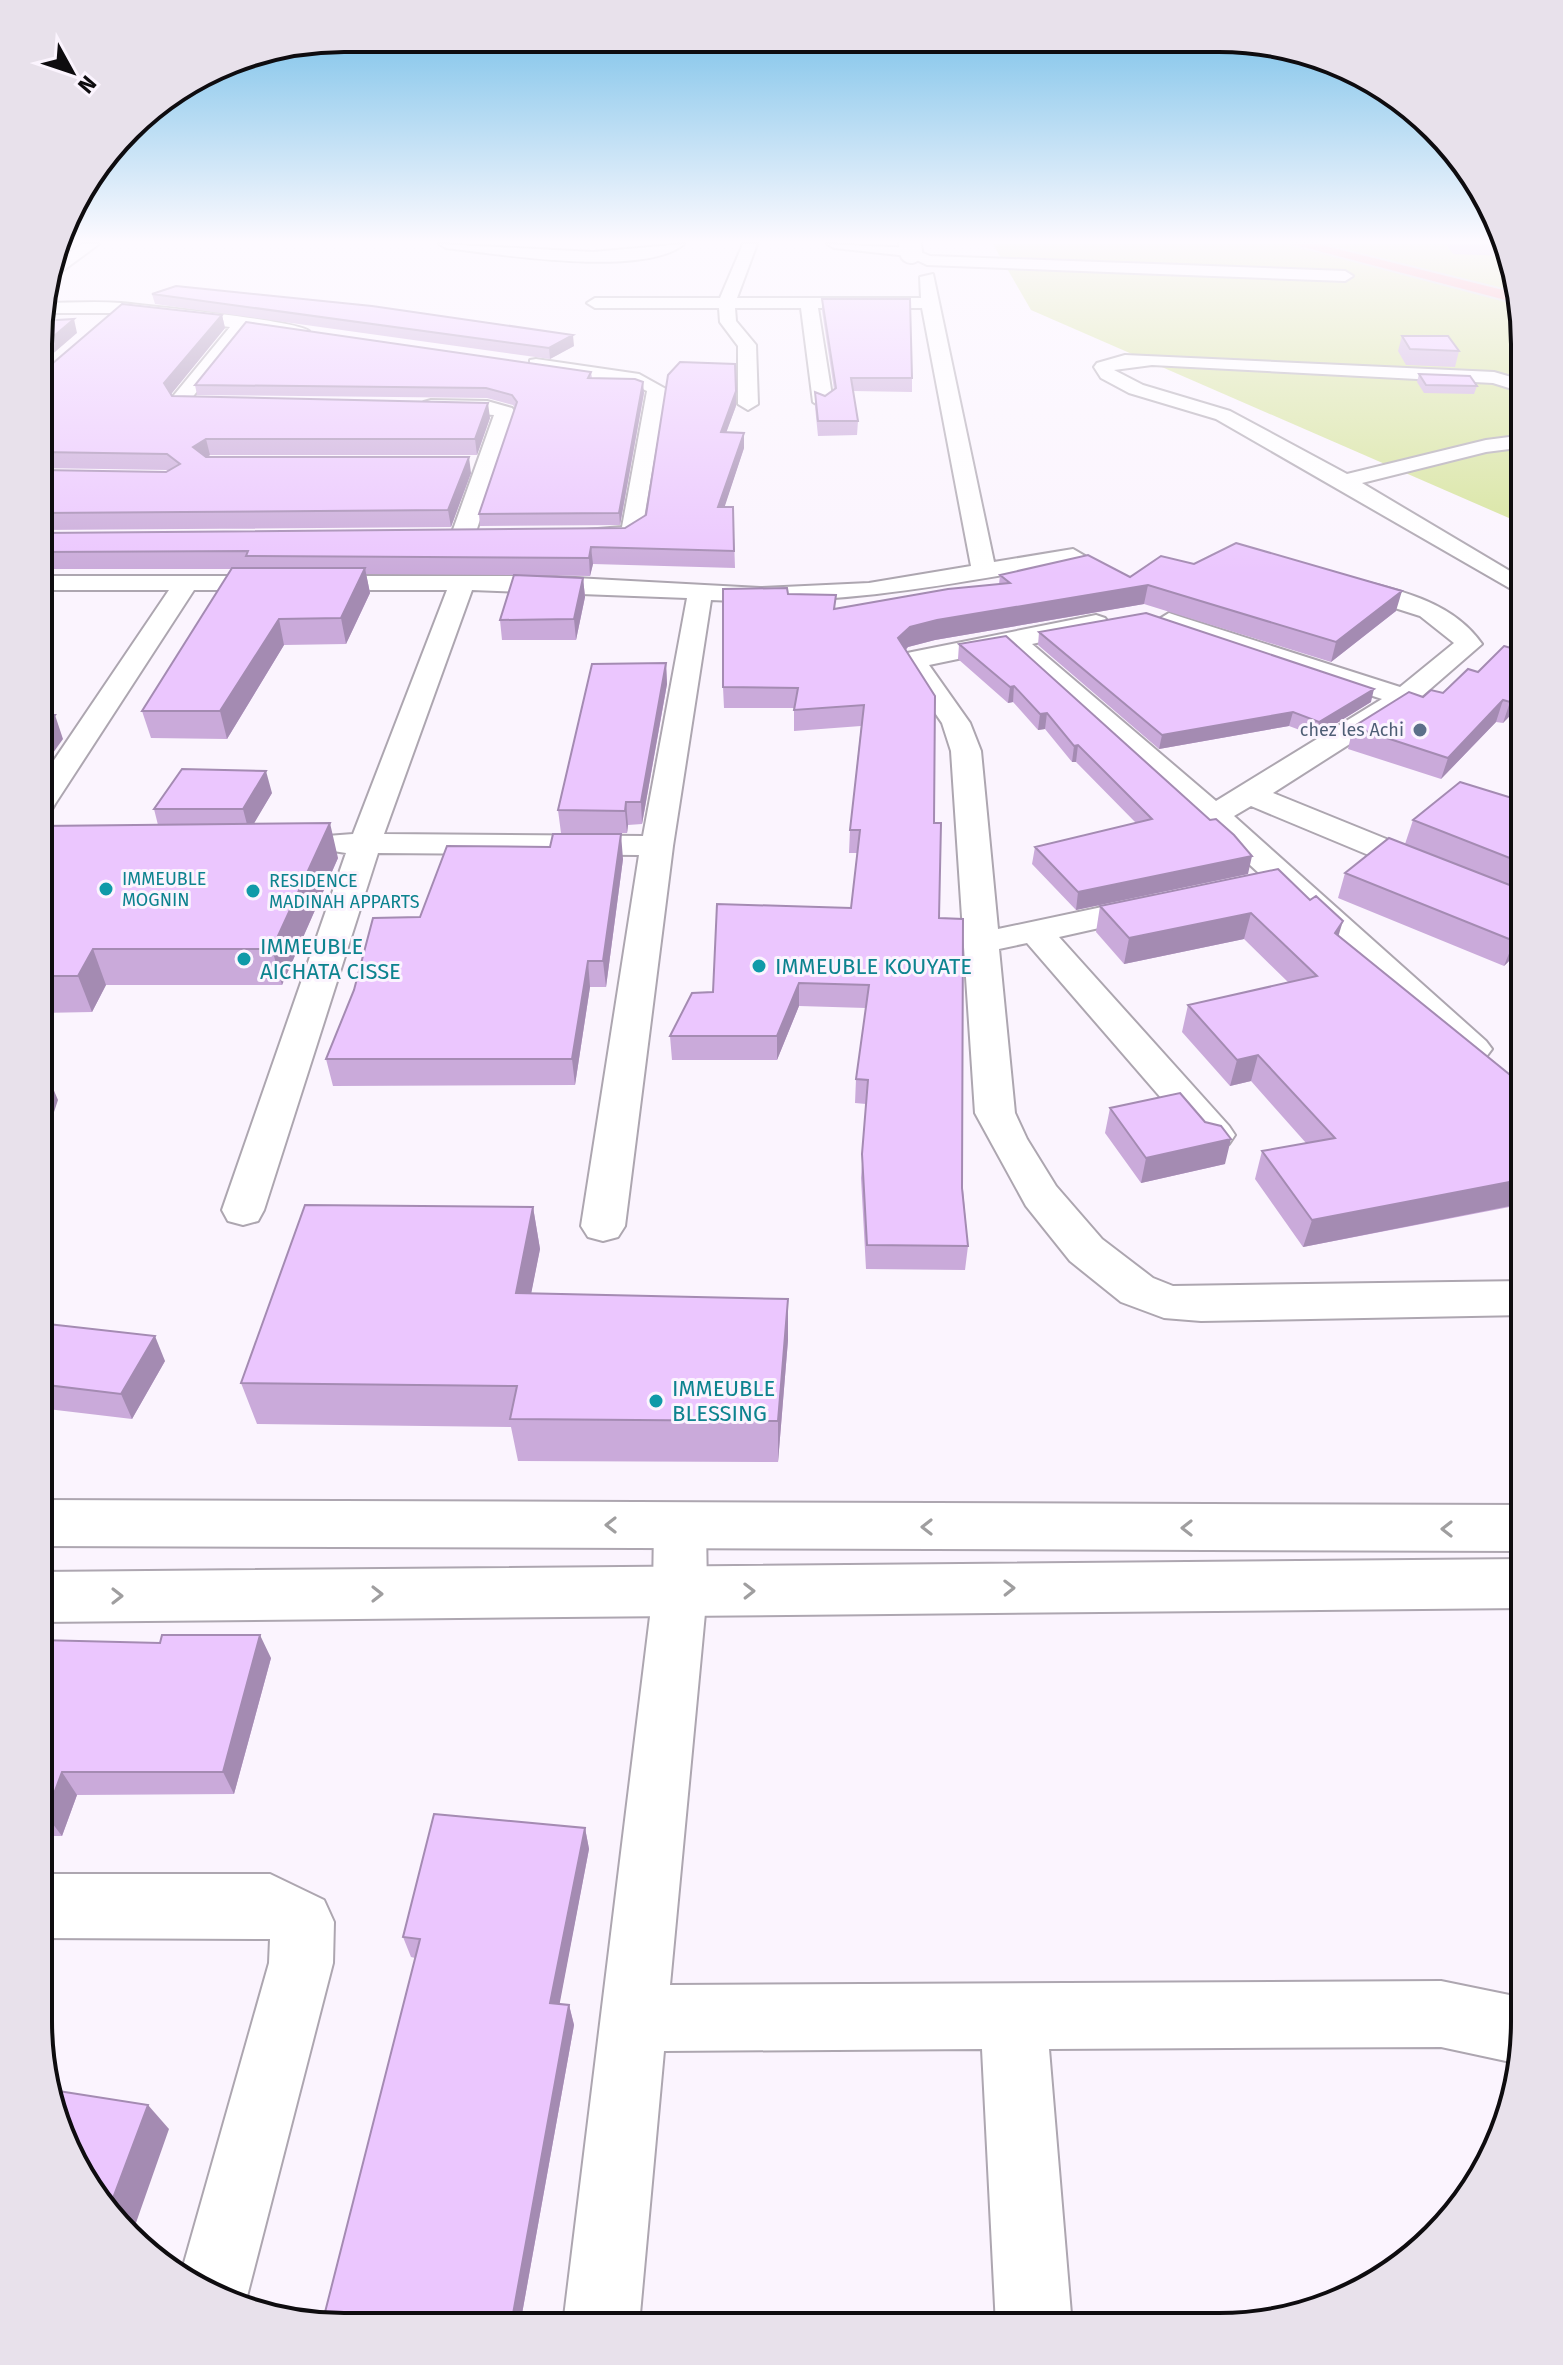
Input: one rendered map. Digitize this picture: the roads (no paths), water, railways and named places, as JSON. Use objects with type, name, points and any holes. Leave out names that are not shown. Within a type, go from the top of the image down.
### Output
[{"type":"street","points":[[217,354],[180,400],[183,404],[243,406]]},
{"type":"street","points":[[747,354],[748,404]]},
{"type":"street","points":[[811,354],[823,402]]},
{"type":"street","points":[[940,354],[984,571]]},
{"type":"street","points":[[1511,383],[1494,378],[1152,360],[1125,360],[1103,367],[1107,374],[1136,389],[1223,415],[1344,481],[1511,582]]},
{"type":"street","points":[[518,362],[639,380],[657,389],[633,531],[613,537],[568,537]]},
{"type":"street","points":[[411,406],[500,408],[505,412],[462,538]]},
{"type":"street","points":[[1344,481],[1486,446],[1511,443]]},
{"type":"street","points":[[458,464],[488,464]]},
{"type":"street","points":[[431,539],[493,538]]},
{"type":"street","points":[[52,583],[603,584],[760,595],[869,590],[1073,556]]},
{"type":"street","points":[[1214,815],[1251,795],[1404,697],[1464,652],[1469,644],[1463,635],[1430,610],[1314,575]]},
{"type":"street","points":[[52,786],[187,582]]},
{"type":"street","points":[[243,1210],[365,843],[462,583]]},
{"type":"street","points":[[603,1226],[657,846],[700,593]]},
{"type":"street","points":[[1145,615],[1404,697]]},
{"type":"street","points":[[1118,619],[1013,641],[918,656],[912,660],[956,723],[966,751],[995,1113],[1005,1138],[1037,1194],[1082,1246],[1126,1282],[1164,1301],[1201,1304],[1511,1298]]},
{"type":"street","points":[[1013,641],[1214,815],[1268,882],[1492,1066]]},
{"type":"street","points":[[1251,795],[1453,878]]},
{"type":"street","points":[[303,843],[657,846]]},
{"type":"street","points":[[980,943],[1190,898]]},
{"type":"street","points":[[1035,931],[1215,1135]]},
{"type":"street","points":[[52,1523],[1511,1528]]},
{"type":"street","points":[[602,2313],[680,1592],[680,1526]]},
{"type":"street","points":[[52,1597],[1511,1583]]},
{"type":"street","points":[[52,1906],[270,1906],[302,1922],[301,1963],[215,2283]]},
{"type":"street","points":[[634,2018],[1441,2014],[1511,2028]]},
{"type":"street","points":[[1013,2016],[1033,2313]]},
{"type":"place","name":"chez les Achi","points":[[1420,730]]},
{"type":"place","name":"IMMEUBLE MOGNIN","points":[[106,889]]},
{"type":"place","name":"RESIDENCE MADINAH APPARTS","points":[[253,891]]},
{"type":"place","name":"IMMEUBLE AICHATA CISSE","points":[[244,959]]},
{"type":"place","name":"IMMEUBLE KOUYATE","points":[[759,966]]},
{"type":"place","name":"IMMEUBLE BLESSING","points":[[656,1401]]}]
